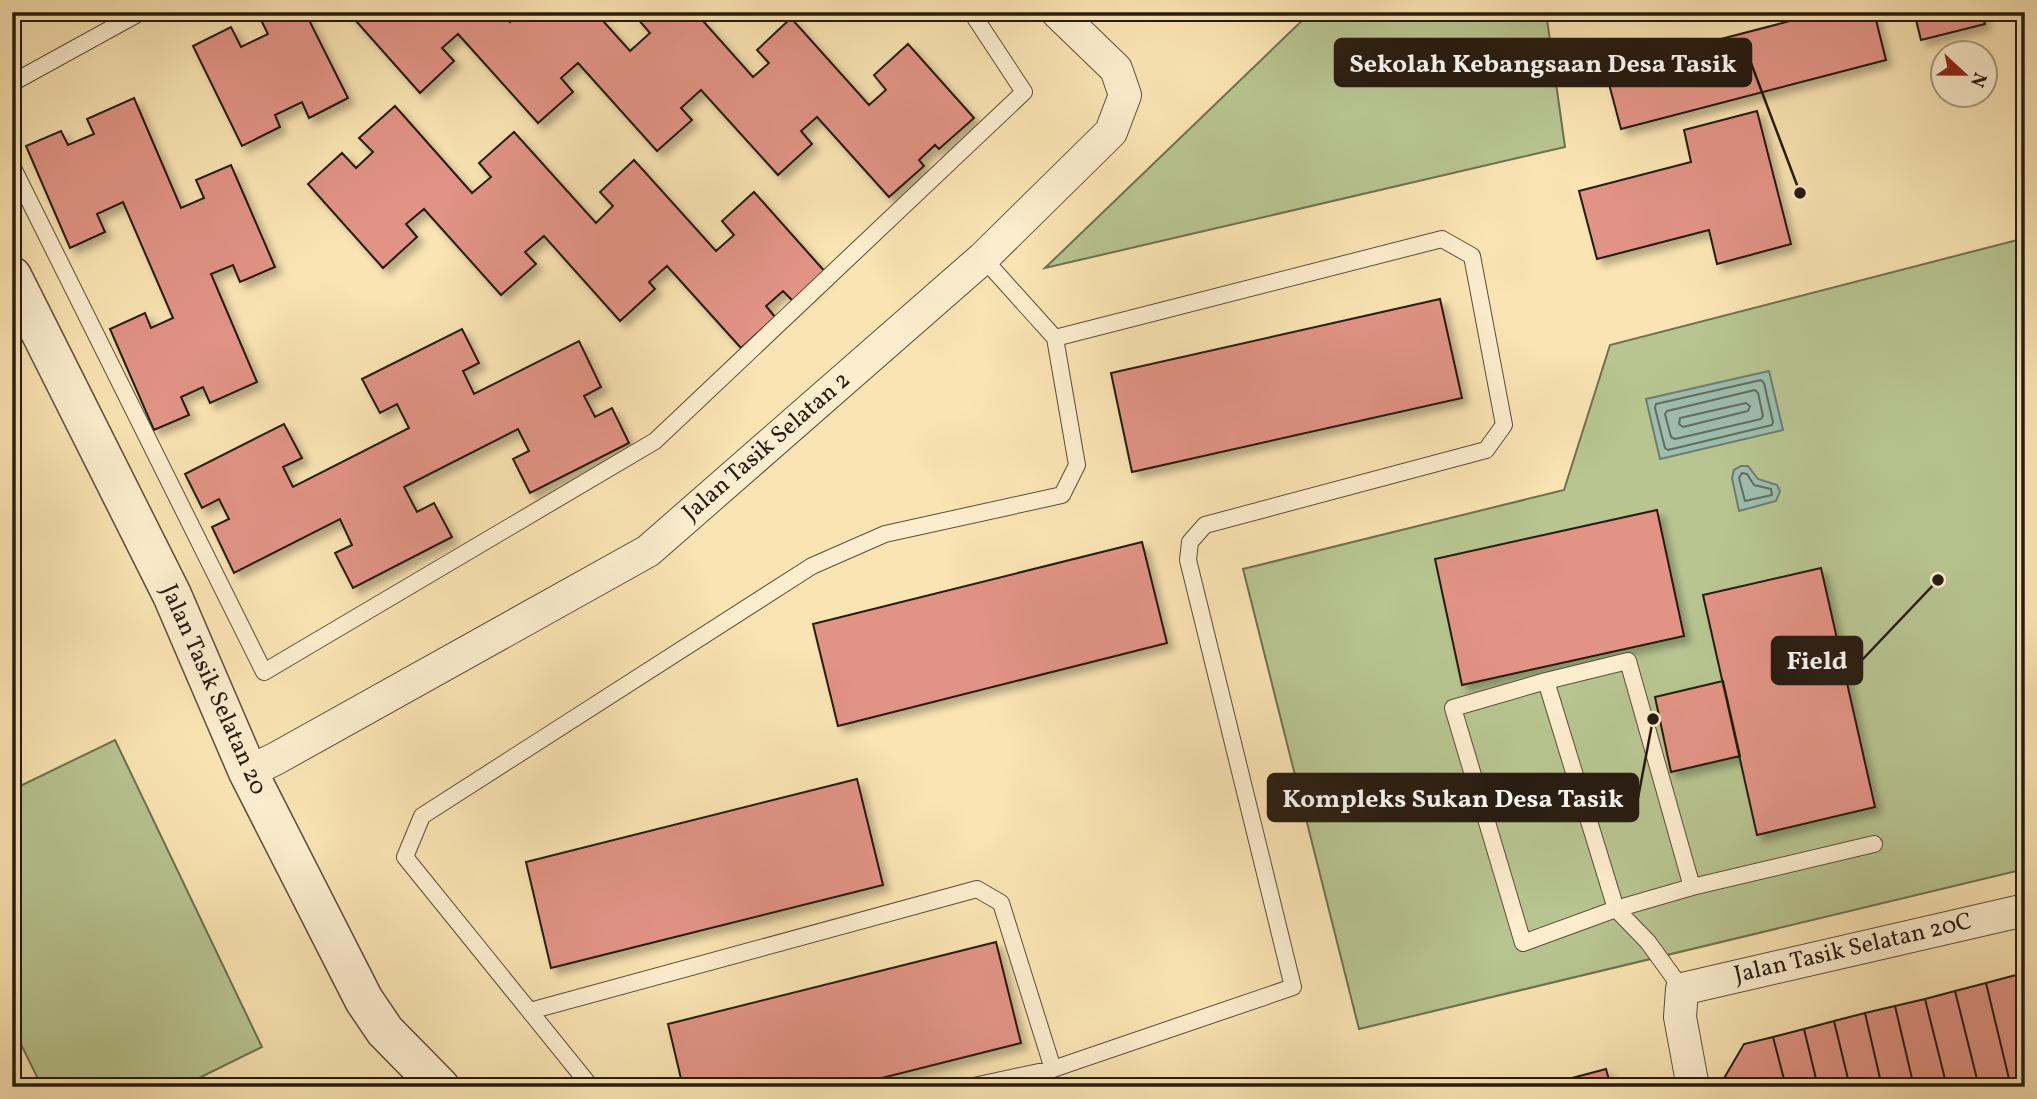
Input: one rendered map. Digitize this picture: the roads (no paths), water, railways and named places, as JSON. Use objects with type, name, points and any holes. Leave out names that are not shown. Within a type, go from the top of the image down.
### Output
[{"type":"street","name":"Jalan Tasik Selatan 2","points":[[248,772],[648,551],[983,258],[1111,132],[1125,95],[1115,69],[1057,12]]},
{"type":"street","name":"Jalan Tasik Selatan 20","points":[[12,276],[172,595],[248,772],[364,1000],[384,1031],[440,1087]]},
{"type":"street","name":"Jalan Tasik Selatan 20C","points":[[1682,989],[2025,909]]},
{"type":"street","points":[[1682,989],[1680,1017],[1693,1087]]},
{"type":"lane","points":[[12,83],[141,12]]},
{"type":"lane","points":[[12,166],[264,672],[655,441],[1024,92],[969,12]]},
{"type":"lane","points":[[969,1087],[1053,1069],[1293,987],[1188,560],[1191,542],[1205,525],[1486,450],[1504,425],[1472,256],[1442,239],[1055,338]]},
{"type":"lane","points":[[591,1087],[405,857],[422,816],[811,566],[885,534],[1062,495],[1077,465],[1055,338],[983,258]]},
{"type":"lane","points":[[1692,887],[1628,661],[1452,708],[1523,943],[1616,909],[1692,887],[1874,844]]},
{"type":"lane","points":[[1546,681],[1616,909],[1648,942],[1682,989]]},
{"type":"lane","points":[[530,1011],[977,889],[1000,903],[1053,1069]]},
{"type":"water","points":[[1769,371],[1783,430],[1660,459],[1646,399]]},
{"type":"water","points":[[1748,466],[1758,479],[1777,485],[1780,491],[1776,501],[1739,511],[1732,478],[1734,470]]},
{"type":"place","name":"Sekolah Kebangsaan Desa Tasik","points":[[1800,193]]},
{"type":"place","name":"Field","points":[[1938,580]]},
{"type":"place","name":"Kompleks Sukan Desa Tasik","points":[[1653,719]]}]
